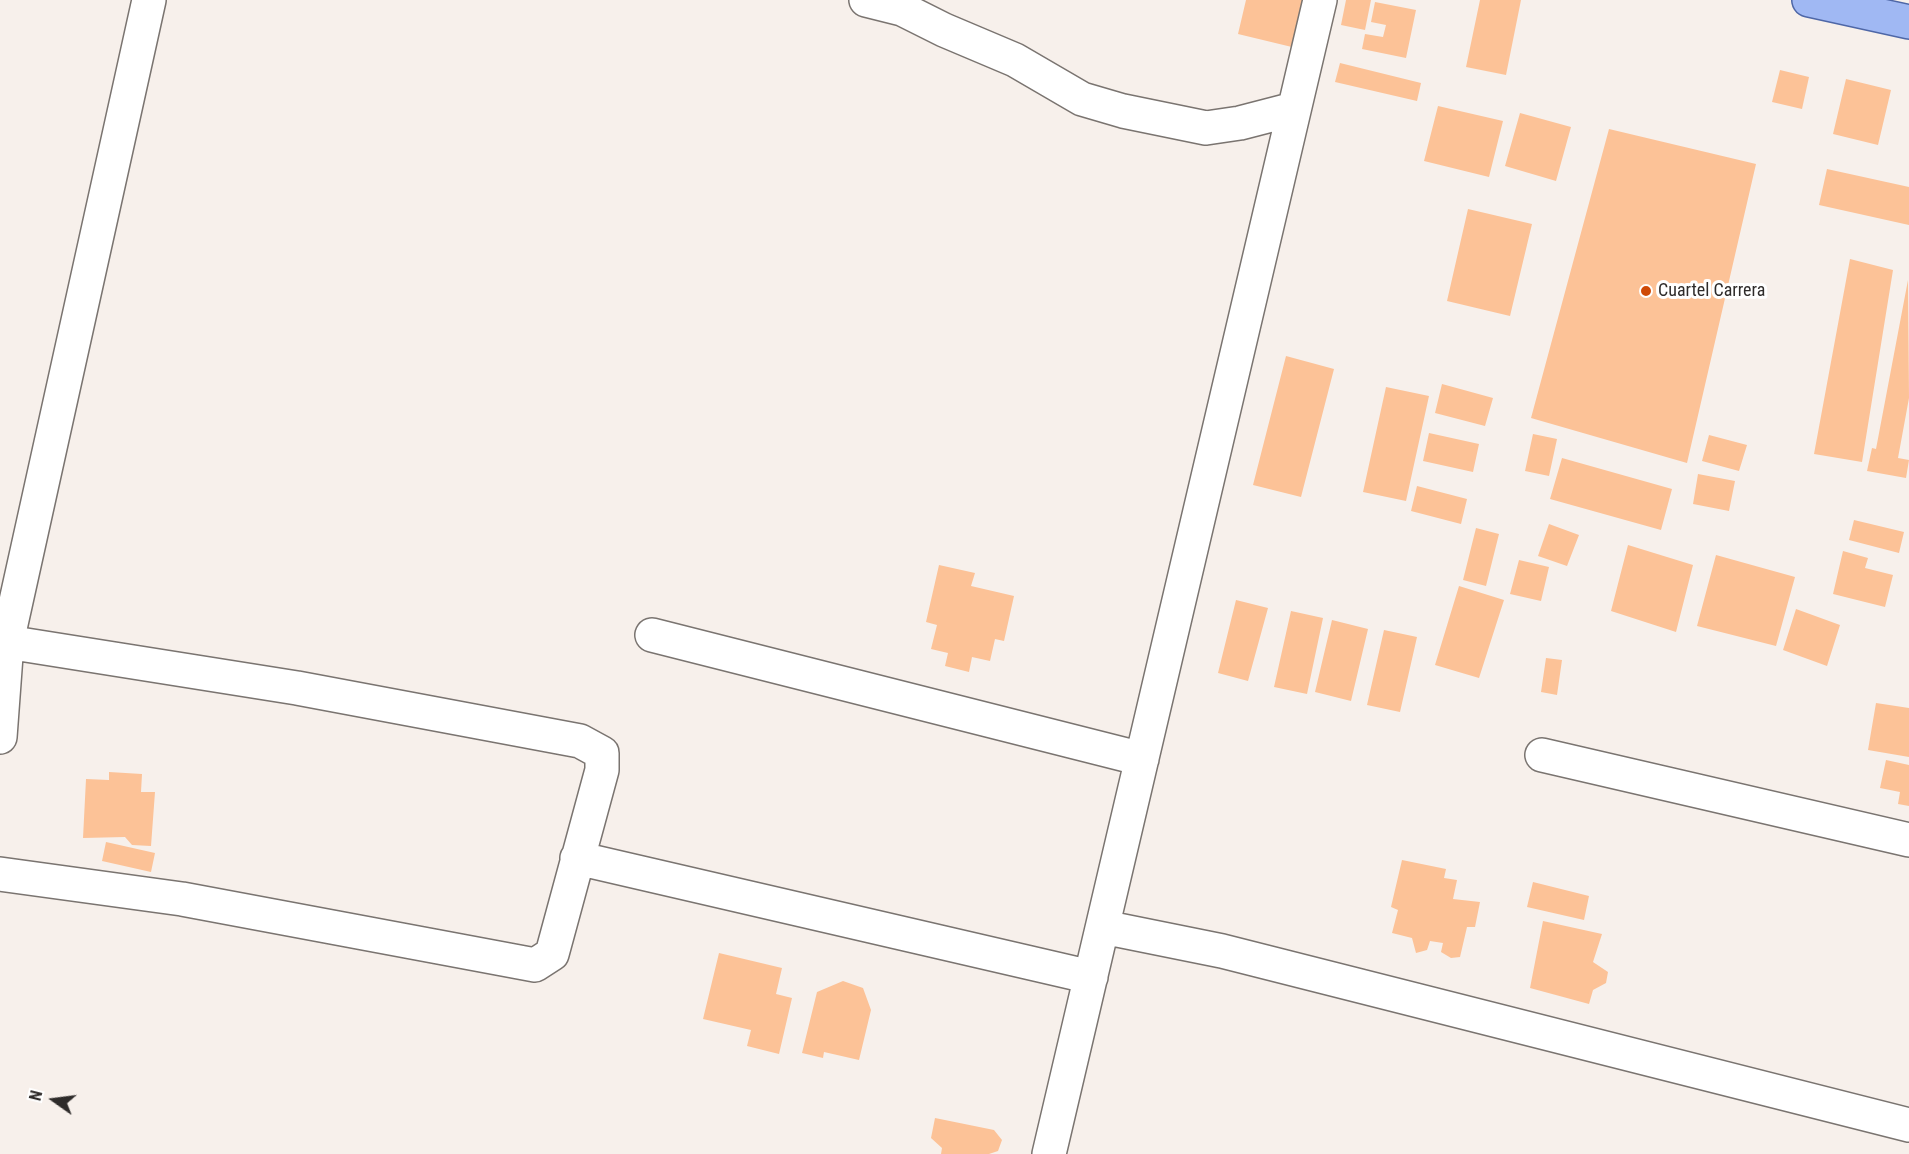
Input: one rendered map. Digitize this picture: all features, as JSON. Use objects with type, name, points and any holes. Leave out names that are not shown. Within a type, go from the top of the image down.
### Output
[{"type":"main road","points":[[1809,0],[1909,22]]},
{"type":"street","points":[[0,737],[3,640],[149,0]]},
{"type":"street","points":[[866,0],[902,9],[944,30],[1015,60],[1082,99],[1123,111],[1206,128],[1240,123],[1294,109]]},
{"type":"street","points":[[1049,1154],[1320,0]]},
{"type":"street","points":[[652,635],[1142,759]]},
{"type":"street","points":[[0,874],[182,899],[535,965],[552,954],[602,770],[602,753],[580,741],[297,688],[3,640]]},
{"type":"street","points":[[1542,755],[1909,840]]},
{"type":"street","points":[[577,858],[1091,977]]},
{"type":"street","points":[[1103,927],[1222,951],[1909,1125]]},
{"type":"building","points":[[1246,0],[1307,0],[1296,48],[1238,34]]},
{"type":"building","points":[[1346,0],[1371,0],[1365,30],[1341,25]]},
{"type":"building","points":[[1480,0],[1521,0],[1506,75],[1466,67]]},
{"type":"building","points":[[1375,2],[1416,10],[1406,58],[1362,49],[1365,34],[1383,37],[1386,25],[1371,22]]},
{"type":"building","points":[[1340,63],[1421,83],[1417,101],[1335,82]]},
{"type":"building","points":[[1780,70],[1809,77],[1802,109],[1772,102]]},
{"type":"building","points":[[1846,79],[1891,90],[1878,145],[1833,134]]},
{"type":"building","points":[[1438,106],[1503,121],[1489,177],[1424,161]]},
{"type":"building","points":[[1520,113],[1571,127],[1556,181],[1505,166]]},
{"type":"building","name":"Cuartel Carrera","points":[[1609,129],[1756,164],[1687,463],[1531,418]]},
{"type":"building","points":[[1827,169],[1909,187],[1909,225],[1819,205]]},
{"type":"building","points":[[1468,209],[1532,224],[1510,316],[1447,301]]},
{"type":"building","points":[[1850,259],[1893,270],[1862,462],[1814,454]]},
{"type":"building","points":[[1908,280],[1909,398],[1898,458],[1909,460],[1906,478],[1867,471],[1872,448],[1876,449]]},
{"type":"building","points":[[1286,356],[1334,369],[1301,497],[1253,485]]},
{"type":"building","points":[[1442,384],[1493,398],[1485,426],[1435,413]]},
{"type":"building","points":[[1386,387],[1429,396],[1406,501],[1363,492]]},
{"type":"building","points":[[1429,433],[1479,444],[1473,472],[1423,461]]},
{"type":"building","points":[[1533,434],[1557,439],[1549,476],[1525,471]]},
{"type":"building","points":[[1709,435],[1747,445],[1739,471],[1702,461]]},
{"type":"building","points":[[1562,458],[1672,489],[1661,530],[1550,499]]},
{"type":"building","points":[[1698,474],[1735,481],[1729,511],[1693,504]]},
{"type":"building","points":[[1417,486],[1467,499],[1461,524],[1411,511]]},
{"type":"building","points":[[1854,520],[1904,532],[1899,553],[1849,540]]},
{"type":"building","points":[[1549,524],[1579,535],[1567,566],[1538,556]]},
{"type":"building","points":[[1476,528],[1499,534],[1486,586],[1463,580]]},
{"type":"building","points":[[1628,545],[1693,565],[1676,632],[1611,611]]},
{"type":"building","points":[[1843,551],[1868,558],[1865,568],[1893,575],[1885,607],[1833,594]]},
{"type":"building","points":[[1716,555],[1795,577],[1776,646],[1697,626]]},
{"type":"building","points":[[1519,560],[1549,567],[1541,601],[1510,594]]},
{"type":"building","points":[[939,565],[975,573],[971,586],[1014,596],[1004,641],[995,639],[990,661],[972,657],[969,672],[945,666],[948,653],[931,649],[937,625],[926,622]]},
{"type":"building","points":[[1459,586],[1504,600],[1479,678],[1435,665]]},
{"type":"building","points":[[1236,600],[1268,608],[1248,681],[1218,673]]},
{"type":"building","points":[[1796,609],[1840,625],[1827,666],[1783,650]]},
{"type":"building","points":[[1291,611],[1323,618],[1307,694],[1274,687]]},
{"type":"building","points":[[1332,620],[1368,629],[1351,701],[1315,692]]},
{"type":"building","points":[[1384,630],[1417,637],[1400,712],[1367,705]]},
{"type":"building","points":[[1546,658],[1562,660],[1557,695],[1541,692]]},
{"type":"building","points":[[1876,703],[1909,708],[1909,757],[1868,750]]},
{"type":"building","points":[[1886,760],[1909,765],[1909,806],[1898,804],[1900,792],[1880,788]]},
{"type":"building","points":[[109,772],[142,774],[141,792],[155,792],[151,846],[132,845],[125,837],[83,838],[86,779],[109,780]]},
{"type":"building","points":[[106,842],[155,853],[151,872],[102,861]]},
{"type":"building","points":[[1402,860],[1446,869],[1444,878],[1457,880],[1453,899],[1480,902],[1475,927],[1467,927],[1460,957],[1451,958],[1441,952],[1443,943],[1430,941],[1427,950],[1416,953],[1412,938],[1392,933],[1398,910],[1391,907]]},
{"type":"building","points":[[1533,882],[1589,896],[1584,920],[1527,907]]},
{"type":"building","points":[[1543,921],[1602,934],[1593,962],[1608,972],[1606,983],[1593,990],[1589,1004],[1530,988]]},
{"type":"building","points":[[719,953],[782,968],[776,994],[792,998],[779,1054],[747,1046],[751,1030],[703,1019]]},
{"type":"building","points":[[843,981],[863,988],[871,1010],[859,1060],[824,1052],[823,1058],[802,1053],[817,992]]},
{"type":"building","points":[[935,1118],[994,1130],[1002,1140],[998,1151],[989,1154],[941,1154],[942,1148],[931,1138]]},
{"type":"place","name":"Cuartel Carrera","points":[[1646,291]]}]
